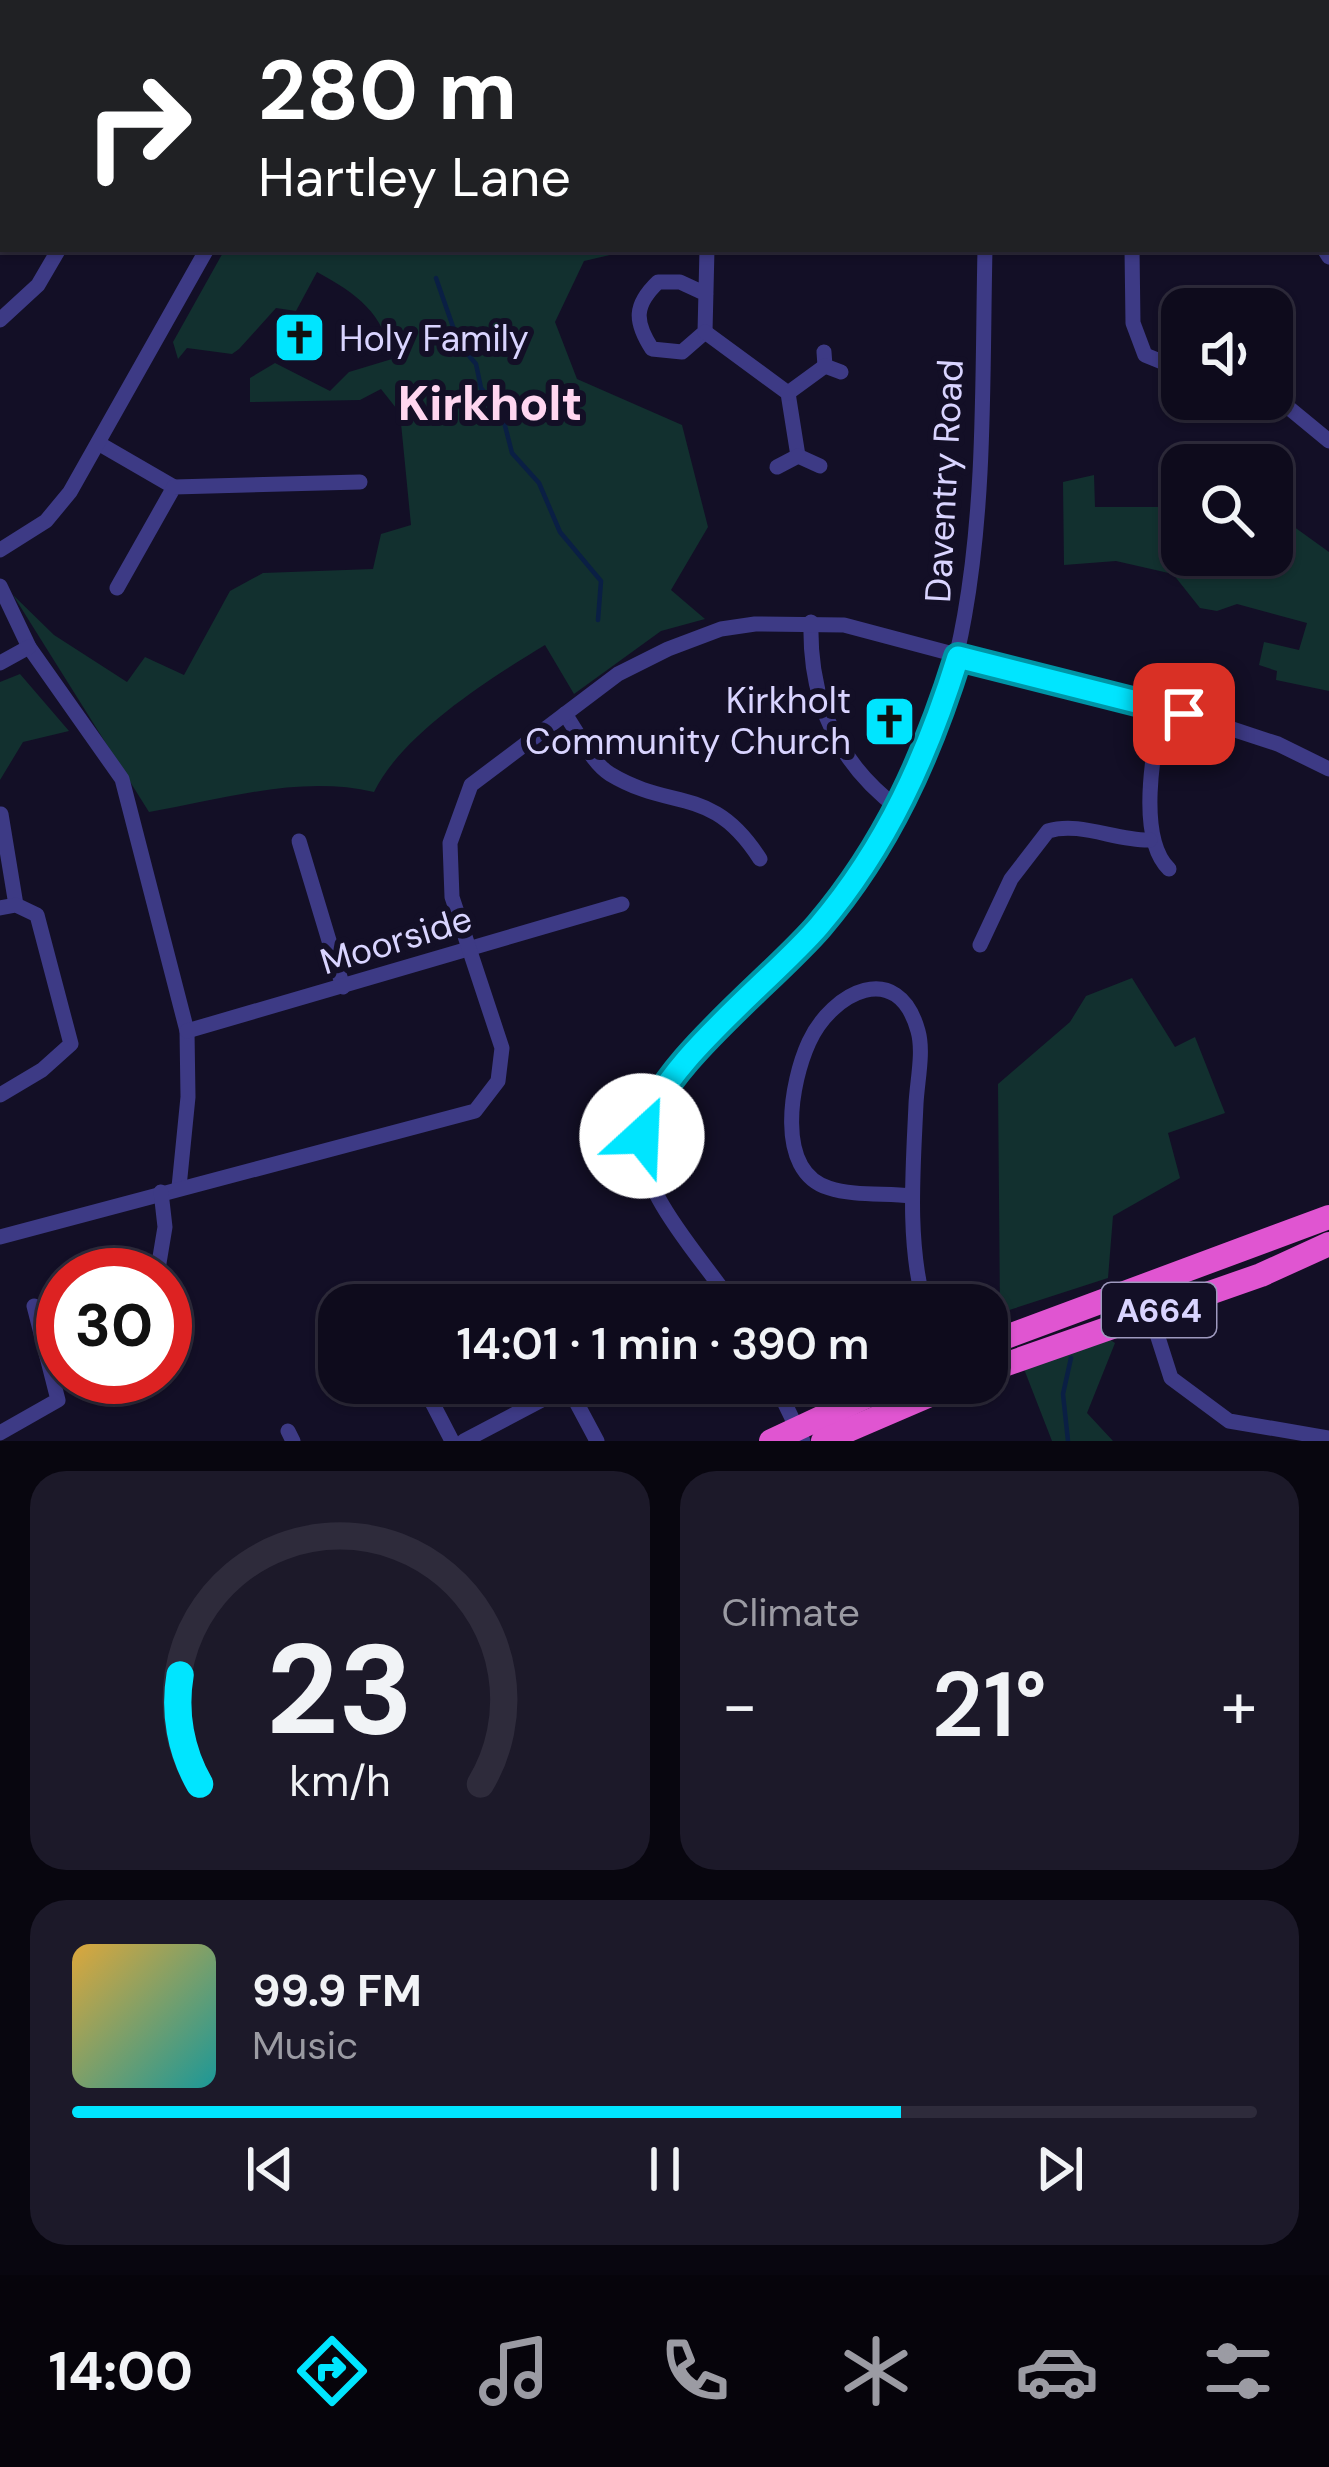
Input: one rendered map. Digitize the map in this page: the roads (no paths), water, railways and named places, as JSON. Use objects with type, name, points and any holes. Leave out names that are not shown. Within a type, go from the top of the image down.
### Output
[{"type":"highway","name":"A664","points":[[1008,1336],[1329,1217]]},
{"type":"highway","name":"A664","points":[[1008,1364],[1261,1275],[1329,1244]]},
{"type":"highway","points":[[771,1441],[801,1435],[857,1404]]},
{"type":"highway","points":[[823,1441],[909,1404]]},
{"type":"street","points":[[0,320],[38,285],[57,252]]},
{"type":"street","points":[[0,550],[46,521],[98,443],[205,252]]},
{"type":"street","points":[[706,252],[706,294],[705,332],[682,352],[652,349],[637,325],[640,299],[658,282],[680,282],[706,294]]},
{"type":"street","name":"Daventry Road","points":[[719,1284],[650,1183],[641,1146],[644,1124],[666,1083],[819,926],[915,781],[958,657],[978,543],[985,252]]},
{"type":"street","points":[[1132,252],[1132,323],[1145,355],[1161,361]]},
{"type":"street","points":[[705,332],[788,393],[799,456]]},
{"type":"street","points":[[788,393],[830,363]]},
{"type":"street","points":[[1293,411],[1329,441]]},
{"type":"street","points":[[98,443],[174,487],[360,482]]},
{"type":"street","points":[[799,456],[820,466]]},
{"type":"street","points":[[777,467],[799,456]]},
{"type":"street","points":[[117,588],[174,487]]},
{"type":"street","points":[[0,586],[29,647],[122,779],[187,1031],[188,1097],[179,1187]]},
{"type":"street","points":[[811,622],[809,672],[833,734],[862,774],[899,809]]},
{"type":"street","points":[[0,1237],[475,1111],[498,1081],[502,1048],[452,897],[450,843],[471,785],[617,674],[721,629],[811,622],[1162,709],[1278,744],[1329,770]]},
{"type":"street","points":[[0,663],[29,647]]},
{"type":"street","points":[[1162,709],[1150,778],[1150,840],[1169,869]]},
{"type":"street","points":[[565,714],[607,773],[718,810],[742,832],[760,860]]},
{"type":"street","points":[[0,1095],[42,1070],[70,1044],[37,915],[8,906],[1,814]]},
{"type":"street","points":[[980,945],[1011,879],[1048,831],[1067,827],[1123,841],[1150,840]]},
{"type":"street","points":[[299,841],[343,987]]},
{"type":"street","name":"Moorside","points":[[187,1031],[622,904]]},
{"type":"street","points":[[911,1196],[827,1188],[801,1167],[791,1145],[801,1058],[823,1013],[851,991],[881,989],[908,1006],[920,1035],[911,1196],[918,1284]]},
{"type":"street","points":[[161,1192],[165,1227],[162,1248]]},
{"type":"street","points":[[1143,1288],[1171,1378],[1228,1421],[1329,1438]]},
{"type":"street","points":[[0,1433],[58,1400],[34,1306]]},
{"type":"street","points":[[433,1404],[452,1441]]},
{"type":"street","points":[[464,1441],[531,1404]]},
{"type":"street","points":[[578,1404],[597,1441]]},
{"type":"street","points":[[786,1404],[801,1435]]},
{"type":"waterway","points":[[436,278],[459,344],[476,364],[481,388],[502,414],[512,453],[539,483],[560,532],[601,581],[598,620]]},
{"type":"waterway","points":[[1068,1441],[1063,1394],[1071,1358]]},
{"type":"place","name":"Holy Family","points":[[300,338]]},
{"type":"place","name":"Kirkholt Community Church","points":[[890,721]]},
{"type":"district","name":"Kirkholt","points":[[490,403]]}]
